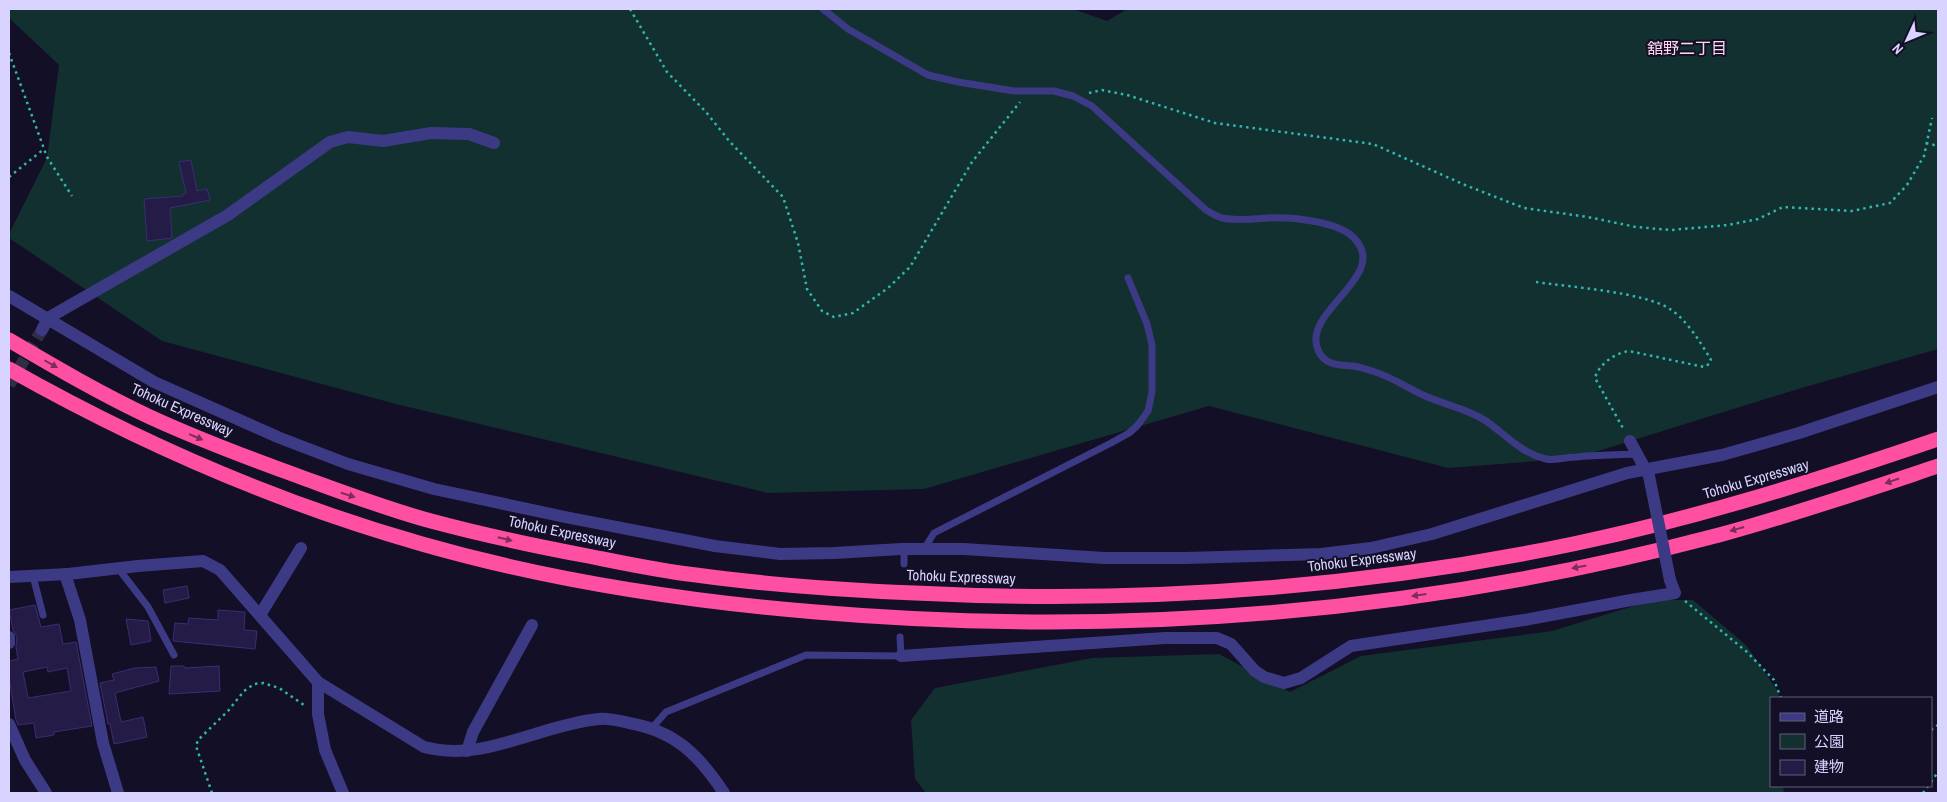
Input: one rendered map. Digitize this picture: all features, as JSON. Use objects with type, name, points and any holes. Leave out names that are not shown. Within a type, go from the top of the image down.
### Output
[{"type":"highway","name":"Tohoku Expressway","points":[[9,340],[149,416],[238,454],[345,494],[429,520],[523,543],[694,575],[872,591],[988,597],[1108,597],[1242,590],[1348,581],[1462,564],[1583,542],[1706,512],[1816,480],[1938,439]]},
{"type":"highway","points":[[9,369],[135,436],[228,477],[339,518],[424,544],[514,567],[618,588],[768,608],[879,617],[990,622],[1111,622],[1241,616],[1350,605],[1470,587],[1585,566],[1708,537],[1833,501],[1938,466]]},
{"type":"street","points":[[45,324],[228,215],[330,142],[348,137],[383,141],[431,132],[469,134],[494,143]]},
{"type":"street","points":[[9,296],[45,324],[154,382],[280,438],[348,464],[434,490],[715,546],[780,554],[904,549],[964,549],[1104,558],[1321,554],[1371,548],[1432,534],[1647,472],[1722,455],[1799,434],[1938,388]]},
{"type":"street","points":[[901,656],[1165,638],[1217,638],[1231,644],[1255,671],[1264,677],[1284,683],[1301,678],[1351,646],[1524,620],[1675,593],[1670,580],[1647,472],[1630,441]]},
{"type":"street","points":[[260,614],[301,548]]},
{"type":"street","points":[[9,577],[64,574],[203,561],[220,570],[318,682],[424,747],[442,751],[468,751],[499,745],[554,728],[600,719],[614,720],[652,728],[663,732],[682,744],[702,763],[724,793]]},
{"type":"street","points":[[64,574],[80,620],[103,742],[118,793]]},
{"type":"street","points":[[468,751],[472,732],[532,625]]},
{"type":"street","points":[[9,637],[9,644]]},
{"type":"street","points":[[318,682],[318,714],[325,750],[343,793]]},
{"type":"street","points":[[9,724],[25,760],[46,793]]},
{"type":"lane","points":[[823,9],[848,29],[928,74],[958,82],[1014,91],[1054,91],[1073,96],[1092,106],[1206,210],[1221,218],[1241,220],[1291,219],[1330,225],[1346,232],[1355,239],[1362,250],[1360,272],[1324,318],[1316,336],[1318,349],[1324,359],[1336,366],[1355,366],[1382,374],[1423,395],[1470,411],[1530,454],[1548,459],[1636,454]]},
{"type":"lane","points":[[924,549],[934,533],[1117,440],[1137,426],[1148,411],[1152,392],[1152,346],[1147,324],[1128,278]]},
{"type":"lane","points":[[904,549],[904,564]]},
{"type":"lane","points":[[118,568],[148,607],[174,655]]},
{"type":"lane","points":[[33,576],[43,615]]},
{"type":"lane","points":[[652,728],[666,712],[806,655],[901,656],[900,637]]},
{"type":"path","points":[[630,9],[667,72],[706,112],[730,142],[782,197],[798,243],[807,288],[822,311],[834,317],[853,314],[888,288],[910,266],[972,162],[1028,91]]},
{"type":"path","points":[[9,53],[47,157],[72,196]]},
{"type":"path","points":[[1073,96],[1102,90],[1128,95],[1215,123],[1373,144],[1465,185],[1524,208],[1588,217],[1636,227],[1671,230],[1758,219],[1783,207],[1852,211],[1890,203],[1908,185],[1924,156],[1932,118]]},
{"type":"path","points":[[1926,143],[1938,146]]},
{"type":"path","points":[[9,176],[44,149]]},
{"type":"path","points":[[1536,282],[1634,297],[1660,304],[1682,319],[1704,348],[1711,360],[1704,367],[1629,351],[1618,353],[1597,371],[1595,378],[1630,441]]},
{"type":"path","points":[[1675,593],[1747,652],[1774,680],[1781,697]]},
{"type":"path","points":[[212,793],[196,746],[198,740],[244,691],[254,684],[263,683],[279,688],[318,714]]},
{"type":"green space","points":[[9,9],[1073,9],[1107,21],[1127,9],[1938,9],[1938,349],[1798,389],[1576,458],[1448,468],[1209,406],[924,489],[768,493],[396,404],[162,341],[9,238],[9,234],[47,158],[59,65],[9,18]]},
{"type":"green space","points":[[1653,600],[1693,600],[1746,645],[1779,693],[1778,697],[1770,697],[1770,787],[1783,787],[1784,793],[926,793],[915,779],[911,720],[935,688],[1092,658],[1219,654],[1290,692],[1361,656],[1552,631]]},
{"type":"building","points":[[191,160],[197,191],[207,189],[210,200],[170,208],[172,238],[147,241],[144,199],[183,196],[186,193],[179,162]]},
{"type":"building","points":[[187,586],[189,598],[165,603],[163,590]]},
{"type":"building","points":[[35,605],[41,627],[59,624],[63,644],[76,642],[92,726],[54,732],[54,735],[36,738],[34,723],[18,725],[9,678],[9,661],[18,659],[17,637],[13,630],[9,610]],"holes":[[[47,667],[48,672],[67,668],[71,691],[28,698],[23,672]]]},
{"type":"building","points":[[218,610],[245,612],[244,630],[257,631],[255,649],[173,641],[175,623],[188,624],[189,618],[218,620]]},
{"type":"building","points":[[126,619],[148,621],[151,641],[131,645]]},
{"type":"building","points":[[171,666],[184,666],[185,668],[219,666],[220,691],[169,694]]},
{"type":"building","points":[[156,667],[159,681],[115,693],[121,722],[143,717],[147,737],[114,744],[100,683],[114,680],[112,674],[135,668]]},
{"type":"tunnel","points":[[9,385],[42,330]]},
{"type":"district","name":"舘野二丁目","points":[[1687,48]]}]
